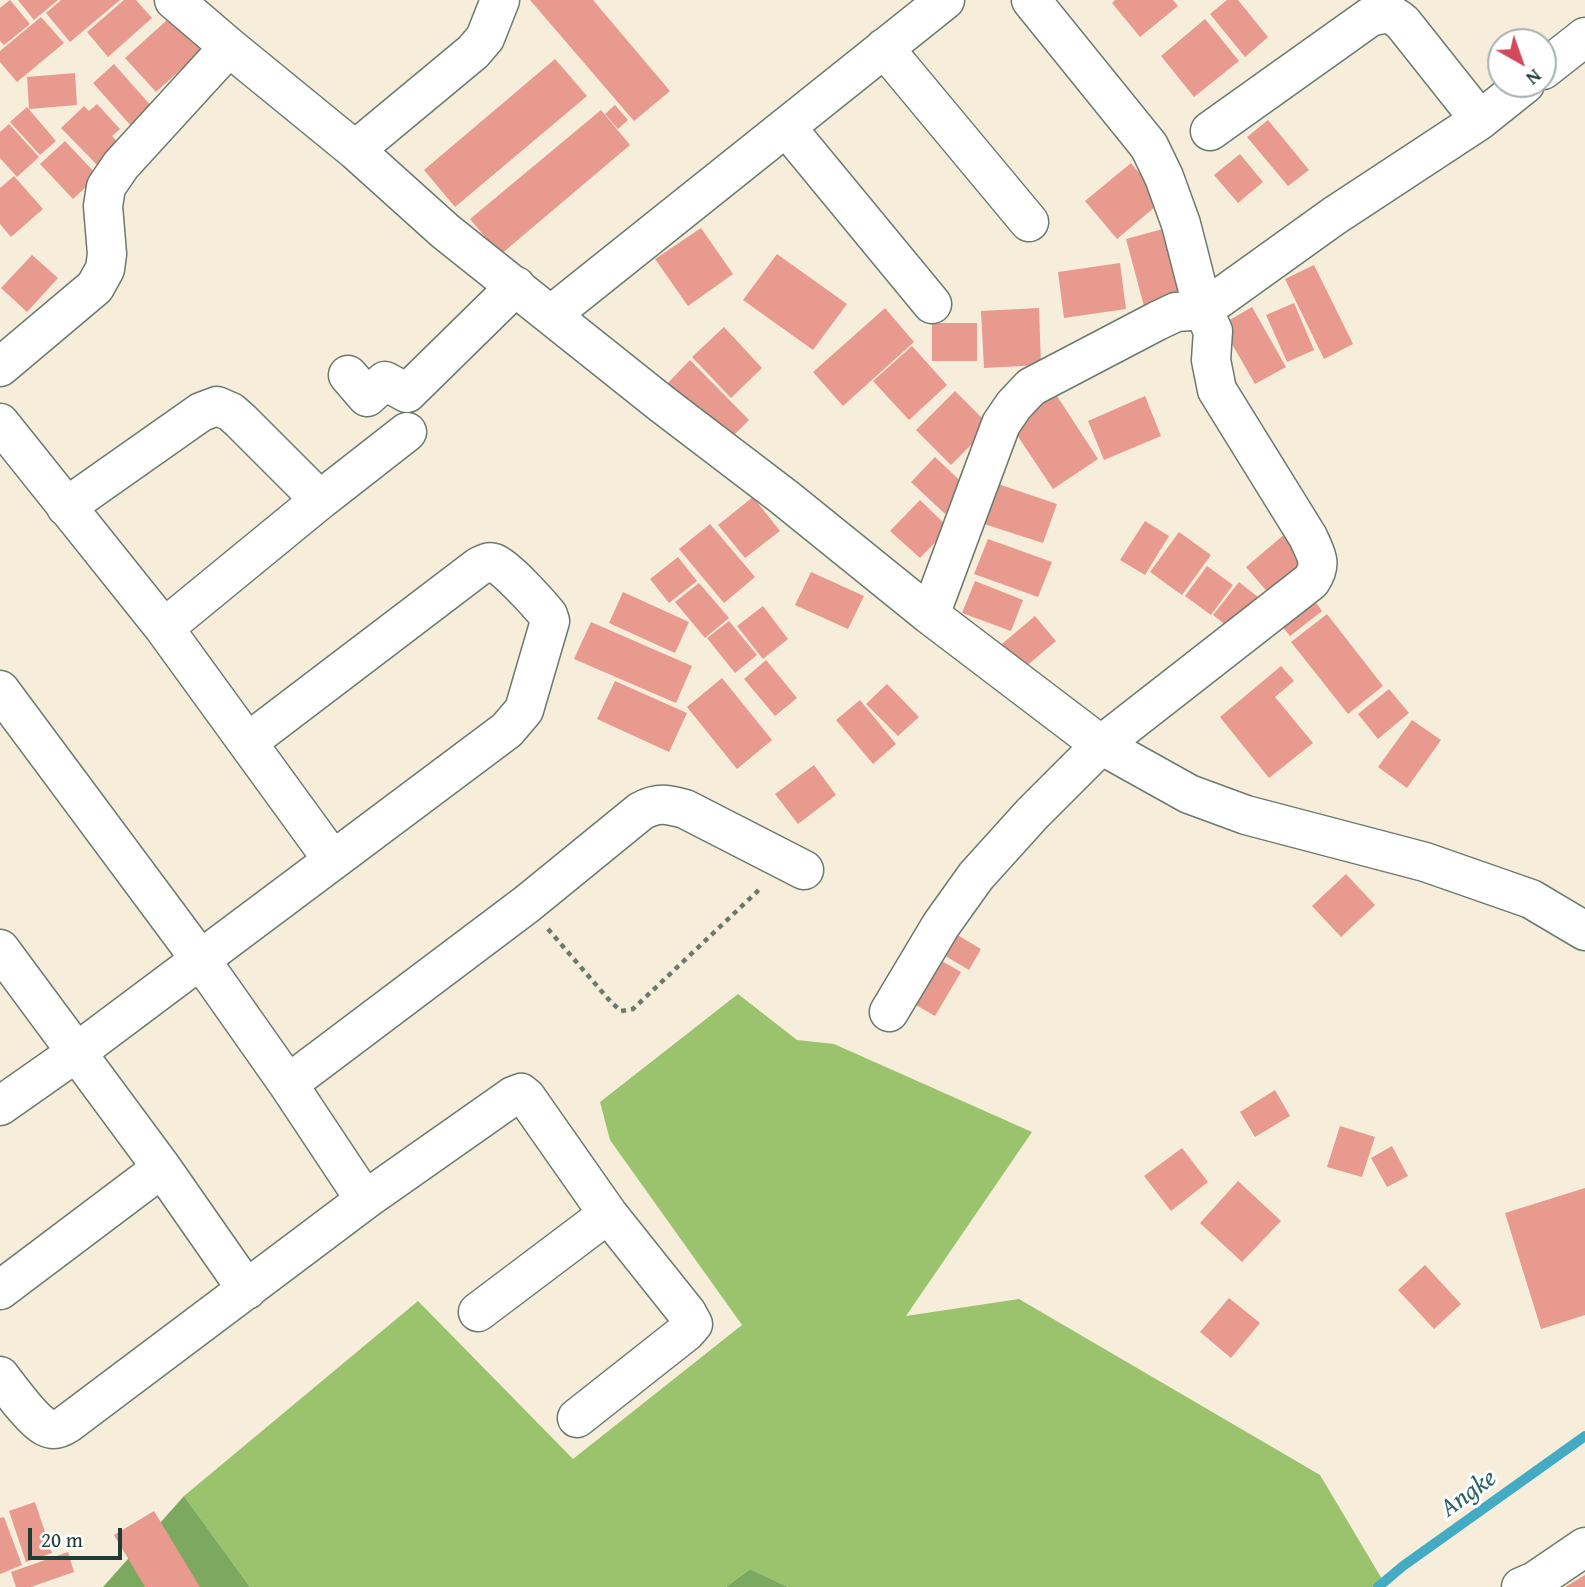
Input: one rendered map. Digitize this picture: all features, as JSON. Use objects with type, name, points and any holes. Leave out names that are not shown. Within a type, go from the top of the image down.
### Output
[{"type":"street","points":[[174,0],[355,150],[445,231],[930,615],[1101,746],[1189,793],[1246,815],[1425,862],[1531,899],[1585,931]]},
{"type":"street","points":[[355,150],[473,52],[485,38],[500,0]]},
{"type":"street","points":[[552,314],[945,0]]},
{"type":"street","points":[[1006,0],[1124,145]]},
{"type":"street","points":[[889,1012],[941,925],[976,876],[1032,814],[1101,746],[1311,581],[1318,572],[1317,559],[1308,537],[1217,390],[1211,360],[1213,331],[1203,310],[1181,224],[1164,177],[1149,146],[1031,0]]},
{"type":"street","points":[[1210,131],[1370,17],[1383,13],[1395,16],[1403,23],[1480,120]]},
{"type":"street","points":[[1557,59],[1585,37]]},
{"type":"street","points":[[0,367],[95,287],[105,270],[107,254],[103,206],[106,187],[121,165],[229,47]]},
{"type":"street","points":[[884,48],[1028,222]]},
{"type":"street","points":[[930,615],[1001,424],[1031,387],[1176,312],[1203,310],[1334,216],[1480,120],[1508,98]]},
{"type":"street","points":[[786,127],[932,303]]},
{"type":"street","points":[[348,375],[367,397],[385,382],[407,393],[516,286]]},
{"type":"street","points":[[66,507],[201,412],[217,406],[231,412],[241,421],[320,500]]},
{"type":"street","points":[[0,424],[164,628],[332,859]]},
{"type":"street","points":[[164,628],[407,432]]},
{"type":"street","points":[[0,1106],[507,730],[524,710],[550,621],[548,615],[503,568],[488,562],[248,742]]},
{"type":"street","points":[[0,690],[200,959],[365,1200]]},
{"type":"street","points":[[288,1084],[527,904],[640,811],[653,805],[685,809],[796,865]]},
{"type":"street","points":[[0,949],[162,1168],[247,1290]]},
{"type":"street","points":[[0,1376],[34,1417],[47,1428],[58,1429],[79,1416],[365,1200],[521,1093],[608,1214],[693,1324],[577,1418]]},
{"type":"street","points":[[0,1290],[162,1168]]},
{"type":"street","points":[[478,1312],[608,1214]]},
{"type":"street","points":[[1521,1587],[1535,1581],[1585,1547]]},
{"type":"path","points":[[527,904],[621,1011],[633,1009],[796,865]]},
{"type":"green space","points":[[738,994],[797,1040],[834,1044],[1032,1132],[906,1316],[1019,1299],[1320,1475],[1385,1584],[1382,1587],[788,1587],[750,1569],[726,1587],[250,1587],[184,1496],[418,1301],[573,1459],[742,1325],[610,1140],[600,1102]]},
{"type":"green space","points":[[184,1496],[250,1587],[103,1587]]},
{"type":"green space","points":[[750,1569],[788,1587],[726,1587]]},
{"type":"building","points":[[10,0],[30,24],[4,45],[0,41],[0,8]]},
{"type":"building","points":[[18,0],[58,0],[34,20]]},
{"type":"building","points":[[61,0],[120,0],[70,42],[46,13]]},
{"type":"building","points":[[124,0],[136,0],[152,18],[108,57],[87,32]]},
{"type":"building","points":[[530,0],[593,0],[670,91],[634,121]]},
{"type":"building","points":[[1115,0],[1173,0],[1178,6],[1140,37],[1112,3]]},
{"type":"building","points":[[1227,0],[1238,0],[1268,37],[1245,57],[1210,14]]},
{"type":"building","points":[[177,11],[208,45],[156,92],[125,58]]},
{"type":"building","points":[[41,17],[64,43],[17,82],[0,62],[0,51]]},
{"type":"building","points":[[1205,19],[1239,61],[1194,97],[1161,56]]},
{"type":"building","points":[[555,59],[587,96],[455,207],[424,170]]},
{"type":"building","points":[[114,64],[153,108],[132,127],[93,83]]},
{"type":"building","points":[[75,73],[77,105],[29,109],[27,77]]},
{"type":"building","points":[[97,104],[120,129],[112,136],[125,150],[103,171],[61,128],[84,106],[89,111]]},
{"type":"building","points":[[615,105],[628,120],[618,129],[605,114]]},
{"type":"building","points":[[27,107],[56,141],[40,155],[10,122]]},
{"type":"building","points":[[601,110],[630,145],[500,255],[470,219]]},
{"type":"building","points":[[1268,120],[1309,170],[1288,186],[1247,137]]},
{"type":"building","points":[[9,124],[39,157],[17,177],[0,158],[0,132]]},
{"type":"building","points":[[65,141],[98,176],[73,199],[40,164]]},
{"type":"building","points":[[1240,154],[1263,182],[1238,203],[1214,175]]},
{"type":"building","points":[[1131,163],[1162,201],[1117,239],[1085,201]]},
{"type":"building","points":[[14,176],[43,209],[11,237],[0,224],[0,188]]},
{"type":"building","points":[[1170,227],[1189,298],[1145,310],[1126,239]]},
{"type":"building","points":[[701,228],[733,274],[688,306],[655,259]]},
{"type":"building","points":[[777,254],[847,304],[813,350],[743,300]]},
{"type":"building","points":[[32,255],[58,278],[27,312],[1,288]]},
{"type":"building","points":[[1120,263],[1126,309],[1064,318],[1058,272]]},
{"type":"building","points":[[1314,265],[1353,344],[1324,359],[1285,279]]},
{"type":"building","points":[[1294,303],[1314,350],[1287,362],[1266,315]]},
{"type":"building","points":[[1252,307],[1286,367],[1255,384],[1221,325]]},
{"type":"building","points":[[885,308],[914,342],[843,406],[813,372]]},
{"type":"building","points":[[1039,308],[1041,365],[984,368],[981,311]]},
{"type":"building","points":[[932,323],[977,323],[977,361],[932,361]]},
{"type":"building","points":[[724,327],[762,368],[731,398],[692,357]]},
{"type":"building","points":[[912,346],[947,385],[909,420],[873,381]]},
{"type":"building","points":[[690,360],[749,420],[727,442],[668,383]]},
{"type":"building","points":[[955,391],[990,426],[951,465],[916,430]]},
{"type":"building","points":[[1055,393],[1098,459],[1053,489],[1009,423]]},
{"type":"building","points":[[1145,396],[1161,436],[1104,460],[1088,421]]},
{"type":"building","points":[[935,457],[969,489],[945,514],[911,482]]},
{"type":"building","points":[[998,484],[1057,504],[1043,543],[984,524]]},
{"type":"building","points":[[753,497],[780,531],[745,558],[718,525]]},
{"type":"building","points":[[920,500],[949,528],[920,558],[890,531]]},
{"type":"building","points":[[1145,521],[1169,536],[1145,575],[1120,560]]},
{"type":"building","points":[[710,524],[755,577],[724,603],[679,549]]},
{"type":"building","points":[[1179,532],[1211,555],[1182,595],[1150,572]]},
{"type":"building","points":[[1286,533],[1309,562],[1270,595],[1246,567]]},
{"type":"building","points":[[988,539],[1052,562],[1038,597],[974,574]]},
{"type":"building","points":[[678,557],[697,581],[669,603],[650,579]]},
{"type":"building","points":[[1207,566],[1233,585],[1211,615],[1185,596]]},
{"type":"building","points":[[811,572],[864,596],[848,629],[795,605]]},
{"type":"building","points":[[975,581],[1023,600],[1011,631],[962,613]]},
{"type":"building","points":[[1239,582],[1263,601],[1237,634],[1213,615]]},
{"type":"building","points":[[699,583],[729,618],[705,638],[675,602]]},
{"type":"building","points":[[623,592],[689,622],[675,653],[609,623]]},
{"type":"building","points":[[1314,600],[1322,611],[1290,636],[1281,625]]},
{"type":"building","points":[[763,606],[788,639],[763,659],[737,626]]},
{"type":"building","points":[[1327,614],[1383,686],[1348,714],[1291,642]]},
{"type":"building","points":[[1035,616],[1056,641],[1017,674],[996,649]]},
{"type":"building","points":[[729,621],[757,655],[735,673],[707,638]]},
{"type":"building","points":[[591,622],[692,666],[676,703],[574,659]]},
{"type":"building","points":[[766,660],[797,698],[775,716],[744,679]]},
{"type":"building","points":[[1281,666],[1294,681],[1275,697],[1313,743],[1269,778],[1220,717]]},
{"type":"building","points":[[722,678],[772,740],[737,769],[687,707]]},
{"type":"building","points":[[615,681],[687,713],[669,752],[597,719]]},
{"type":"building","points":[[887,684],[919,717],[898,736],[866,704]]},
{"type":"building","points":[[1389,689],[1409,713],[1378,739],[1358,714]]},
{"type":"building","points":[[860,700],[896,744],[873,764],[836,720]]},
{"type":"building","points":[[1412,720],[1441,740],[1407,788],[1378,767]]},
{"type":"building","points":[[814,765],[836,795],[798,824],[775,794]]},
{"type":"building","points":[[1346,874],[1375,905],[1341,937],[1312,906]]},
{"type":"building","points":[[949,930],[981,949],[969,970],[937,951]]},
{"type":"building","points":[[935,957],[961,972],[935,1016],[909,1001]]},
{"type":"building","points":[[1275,1090],[1290,1116],[1255,1137],[1240,1112]]},
{"type":"building","points":[[1340,1126],[1375,1137],[1362,1177],[1327,1167]]},
{"type":"building","points":[[1392,1146],[1408,1176],[1387,1187],[1371,1158]]},
{"type":"building","points":[[1182,1148],[1208,1182],[1171,1211],[1144,1176]]},
{"type":"building","points":[[1238,1181],[1281,1221],[1242,1262],[1200,1223]]},
{"type":"building","points":[[1585,1188],[1585,1315],[1541,1329],[1505,1213]]},
{"type":"building","points":[[1425,1265],[1461,1304],[1434,1329],[1398,1290]]},
{"type":"building","points":[[1229,1298],[1260,1323],[1231,1358],[1200,1332]]},
{"type":"building","points":[[35,1502],[52,1553],[26,1562],[9,1511]]},
{"type":"building","points":[[154,1511],[200,1587],[145,1587],[114,1535]]},
{"type":"building","points":[[4,1517],[22,1565],[0,1574],[0,1518]]},
{"type":"building","points":[[68,1552],[74,1572],[31,1587],[16,1587],[11,1572]]},
{"type":"building","points":[[1585,1575],[1585,1587],[1565,1587]]},
{"type":"waterway","name":"Angke","points":[[1378,1587],[1403,1566],[1585,1436]]}]
